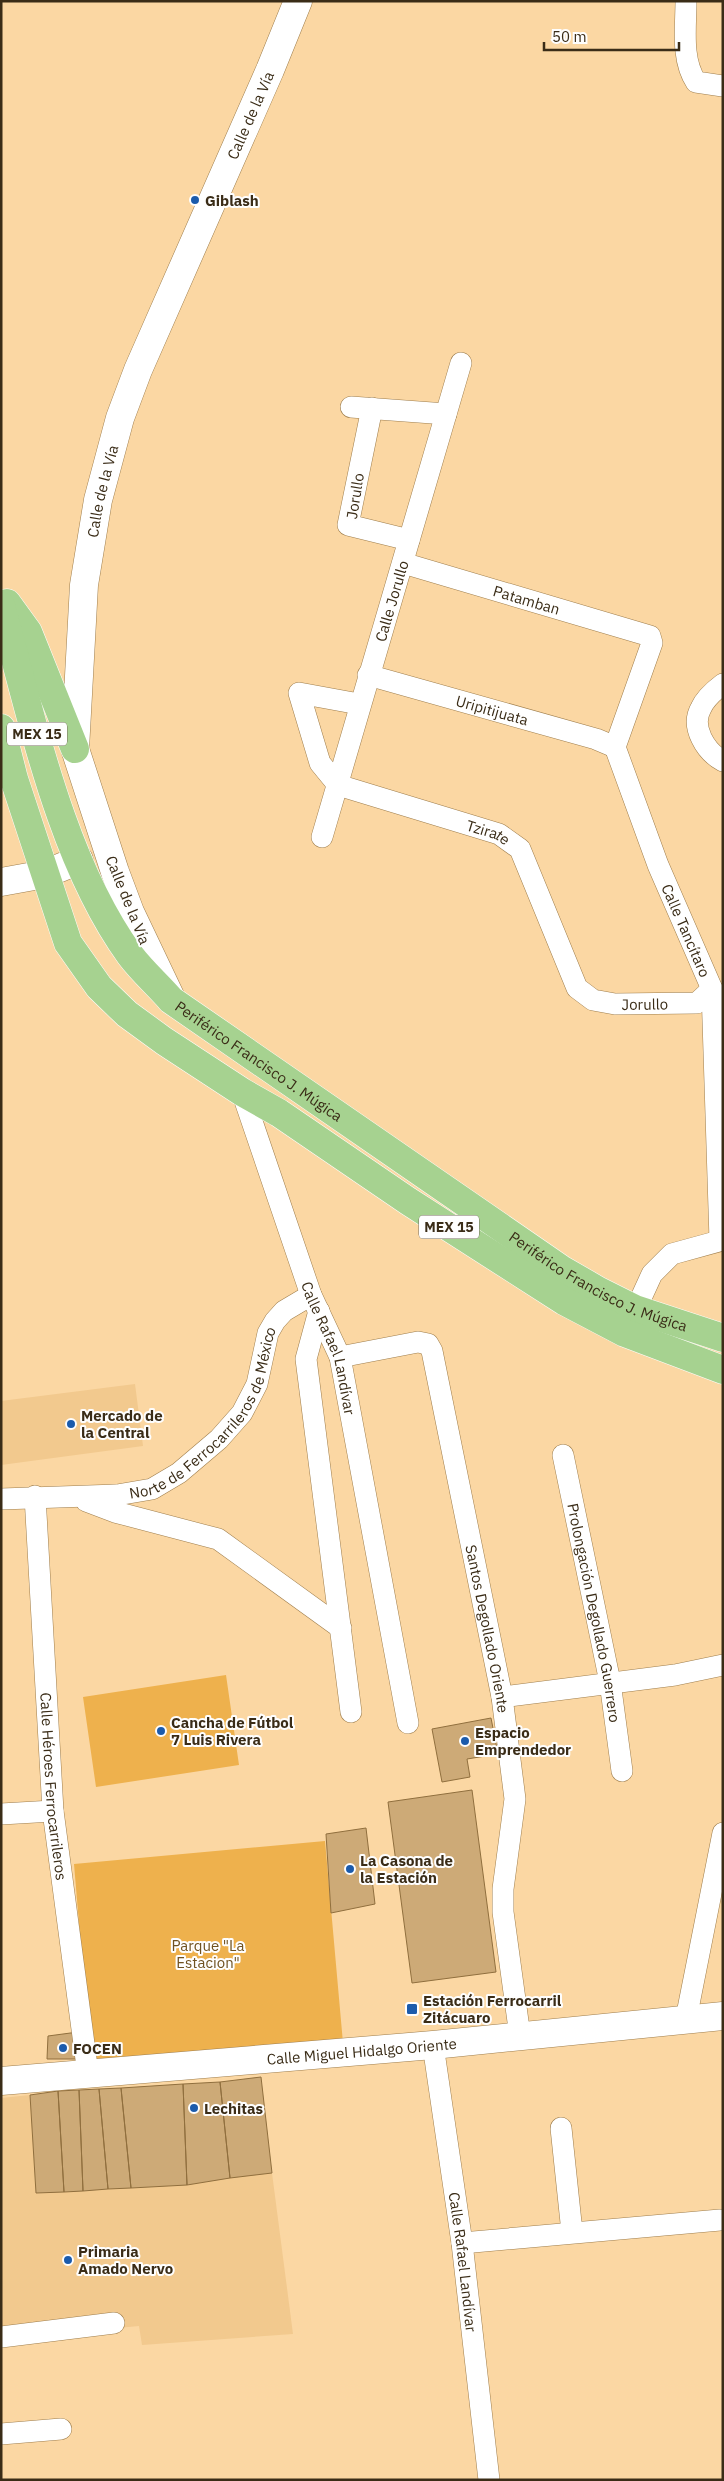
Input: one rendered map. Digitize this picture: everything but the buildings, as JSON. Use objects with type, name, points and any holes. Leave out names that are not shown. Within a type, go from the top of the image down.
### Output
[{"type":"main road","points":[[1,595],[28,632],[74,749]]},
{"type":"main road","name":"Periférico Francisco J. Múgica","points":[[1,606],[46,770],[79,860],[102,911],[131,956],[180,1006],[561,1269],[599,1291],[630,1321],[723,1338]]},
{"type":"main road","name":"Periférico Francisco J. Múgica","points":[[1,728],[14,780],[68,943],[99,987],[127,1014],[164,1041],[242,1092],[279,1113],[408,1201],[543,1287],[630,1321],[723,1370]]},
{"type":"main road","points":[[164,1041],[180,1006]]},
{"type":"street","name":"Calle de la Vía","points":[[180,1006],[130,912],[74,749],[84,585],[98,500],[120,418],[138,370],[270,70],[298,1]]},
{"type":"street","points":[[686,1],[687,58],[690,72],[696,82],[723,86]]},
{"type":"street","name":"Calle Jorullo","points":[[322,837],[359,704],[403,563],[461,363]]},
{"type":"street","name":"Jorullo","points":[[409,540],[348,525],[361,407],[446,414]]},
{"type":"street","name":"Patamban","points":[[403,563],[650,636],[652,644],[615,747]]},
{"type":"street","name":"Uripitijuata","points":[[368,675],[596,739],[615,747]]},
{"type":"street","points":[[723,684],[701,707],[696,720],[701,738],[714,757],[723,761]]},
{"type":"street","points":[[338,785],[320,763],[299,693],[359,704]]},
{"type":"street","name":"Calle Tancítaro","points":[[615,747],[658,865],[712,989],[721,1240]]},
{"type":"street","name":"Tzirate","points":[[338,785],[499,834],[520,850],[577,988]]},
{"type":"street","points":[[1,882],[45,874],[79,860]]},
{"type":"street","name":"Jorullo","points":[[577,988],[593,1000],[636,1005],[697,1003],[712,989]]},
{"type":"street","name":"Calle Rafael Landívar","points":[[242,1092],[315,1303],[340,1357],[386,1613],[408,1723]]},
{"type":"street","points":[[630,1321],[652,1274],[672,1254],[721,1240]]},
{"type":"street","points":[[315,1303],[306,1359],[351,1712]]},
{"type":"street","name":"Norte de Ferrocarrileros de México","points":[[1,1499],[35,1496],[76,1498],[117,1495],[152,1489],[179,1473],[219,1439],[242,1412],[258,1384],[268,1333],[275,1321],[284,1311],[315,1303]]},
{"type":"street","name":"Santos Degollado Oriente","points":[[340,1357],[418,1342],[428,1344],[432,1351],[502,1697],[514,1799],[503,1889],[504,1912],[520,2036]]},
{"type":"street","name":"Prolongación Degollado Guerrero","points":[[563,1455],[610,1682],[622,1771]]},
{"type":"street","name":"Calle Héroes Ferrocarrileros","points":[[35,1496],[53,1811],[88,2074]]},
{"type":"street","name":"Norte de Ferrocarrileros de México","points":[[76,1498],[115,1512],[218,1539],[340,1628]]},
{"type":"street","points":[[502,1697],[675,1675],[723,1665]]},
{"type":"street","points":[[1,1814],[53,1811]]},
{"type":"street","points":[[686,2019],[723,1833]]},
{"type":"street","name":"Calle Miguel Hidalgo Oriente","points":[[1,2081],[433,2045],[723,2016]]},
{"type":"street","name":"Calle Rafael Landívar","points":[[433,2045],[462,2243],[489,2480]]},
{"type":"street","points":[[561,2128],[572,2232]]},
{"type":"street","points":[[462,2243],[720,2220]]},
{"type":"street","points":[[1,2337],[114,2323]]},
{"type":"street","points":[[1,2434],[61,2429]]},
{"type":"shaded area","name":"Mercado de la Central","points":[[135,1384],[143,1446],[1,1465],[1,1401]]},
{"type":"shaded area","points":[[30,2095],[36,2193],[131,2188],[272,2173],[293,2334],[142,2345],[139,2326],[1,2339],[1,2098]]},
{"type":"green space","name":"Cancha de Fútbol 7 Luis Rivera","points":[[226,1675],[239,1765],[96,1787],[83,1697]]},
{"type":"green space","name":"Parque \"La Estacion\"","points":[[325,1841],[343,2043],[91,2066],[74,1864]]},
{"type":"place","name":"Giblash","points":[[195,200]]},
{"type":"place","name":"Mercado de la Central","points":[[71,1424]]},
{"type":"place","name":"Cancha de Fútbol 7 Luis Rivera","points":[[161,1731]]},
{"type":"place","name":"Espacio Emprendedor","points":[[465,1741]]},
{"type":"place","name":"La Casona de la Estación","points":[[350,1869]]},
{"type":"place","name":"Estación Ferrocarril Zitácuaro","points":[[412,2009]]},
{"type":"place","name":"FOCEN","points":[[63,2048]]},
{"type":"place","name":"Lechitas","points":[[194,2108]]},
{"type":"place","name":"Primaria Amado Nervo","points":[[68,2260]]}]
